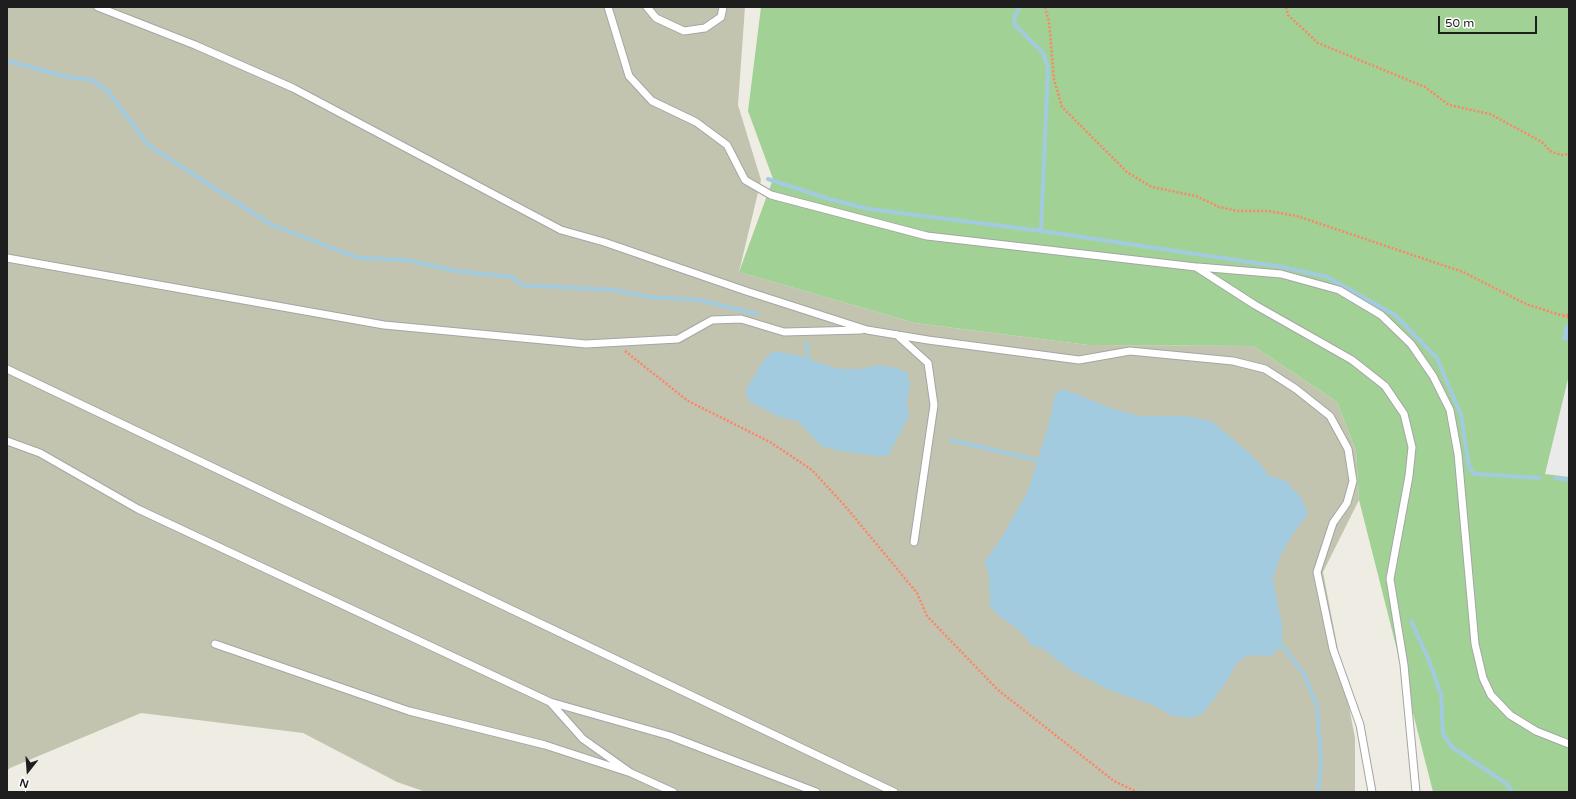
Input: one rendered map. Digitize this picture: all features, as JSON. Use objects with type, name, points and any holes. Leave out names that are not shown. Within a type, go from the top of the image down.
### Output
[{"type":"lane","points":[[98,7],[195,45],[293,88],[561,230],[604,242],[746,291],[867,330],[1078,360],[1130,351],[1233,361],[1266,369],[1296,389],[1330,416],[1348,449],[1353,481],[1347,503],[1333,524],[1317,572],[1333,649],[1360,725],[1372,792]]},
{"type":"lane","points":[[608,7],[629,76],[652,101],[696,122],[727,145],[745,180],[771,195],[927,236],[1196,267],[1281,274],[1339,290],[1381,315],[1410,344],[1433,376],[1450,410],[1458,454],[1475,644],[1483,678],[1491,695],[1510,716],[1536,731],[1569,744]]},
{"type":"lane","points":[[647,7],[656,18],[684,31],[705,28],[721,17],[723,7]]},
{"type":"lane","points":[[7,258],[384,325],[586,344],[678,339],[712,320],[741,319],[784,332],[867,330]]},
{"type":"lane","points":[[1196,267],[1255,305],[1352,360],[1385,386],[1404,414],[1412,446],[1409,476],[1390,579],[1404,665],[1416,792]]},
{"type":"lane","points":[[897,335],[928,363],[934,405],[914,542]]},
{"type":"lane","points":[[7,369],[894,792]]},
{"type":"lane","points":[[7,441],[40,453],[138,508],[550,702],[670,736],[816,792]]},
{"type":"lane","points":[[215,644],[409,711],[545,745],[631,773],[673,792]]},
{"type":"lane","points":[[550,702],[583,740],[631,773]]},
{"type":"path","points":[[1045,7],[1049,22],[1054,79],[1062,107],[1128,173],[1152,187],[1196,196],[1219,207],[1238,211],[1268,211],[1297,216],[1463,272],[1526,304],[1569,318]]},
{"type":"path","points":[[1286,7],[1288,15],[1318,44],[1424,87],[1449,105],[1490,114],[1542,142],[1550,151],[1561,155],[1569,154]]},
{"type":"path","points":[[1560,315],[1569,314]]},
{"type":"path","points":[[614,343],[688,401],[770,442],[812,470],[846,506],[917,593],[927,616],[998,690],[1114,781],[1137,792]]},
{"type":"shaded area","points":[[7,7],[745,7],[738,105],[761,180],[739,272],[915,323],[1088,345],[1253,346],[1337,402],[1356,451],[1359,500],[1323,572],[1355,738],[1355,792],[426,792],[397,782],[303,733],[141,713],[10,768],[7,771]]},
{"type":"shaded area","points":[[1569,375],[1569,477],[1545,474]]},
{"type":"green space","points":[[761,7],[1569,7],[1569,792],[1433,792],[1359,500],[1356,451],[1337,402],[1253,346],[1088,345],[915,323],[739,272],[773,179],[748,111]]},
{"type":"water","points":[[1565,324],[1569,325],[1569,341],[1562,340]]},
{"type":"water","points":[[773,351],[796,355],[838,369],[860,369],[879,365],[896,368],[907,372],[910,384],[907,404],[909,416],[888,456],[874,456],[840,451],[821,446],[799,422],[780,417],[750,402],[745,391],[764,360]]},
{"type":"water","points":[[1064,389],[1110,408],[1140,416],[1187,416],[1211,421],[1247,451],[1269,476],[1285,480],[1302,499],[1308,514],[1292,535],[1280,557],[1273,579],[1282,626],[1282,645],[1271,656],[1248,655],[1236,664],[1228,679],[1202,714],[1191,718],[1173,716],[1153,705],[1109,690],[1072,671],[1043,649],[1031,645],[1025,636],[1014,626],[1000,617],[990,606],[989,576],[985,561],[1002,537],[1028,491],[1048,427],[1055,394]]},
{"type":"waterway","points":[[1020,7],[1015,15],[1014,24],[1043,53],[1048,68],[1041,231],[1283,267],[1327,277],[1395,315],[1437,358],[1461,415],[1469,468],[1475,474],[1539,478]]},
{"type":"waterway","points":[[7,61],[68,77],[92,80],[108,91],[148,145],[270,224],[358,258],[407,260],[455,271],[512,277],[522,285],[614,290],[649,297],[699,300],[757,314]]},
{"type":"waterway","points":[[768,179],[829,199],[869,209],[1041,231]]},
{"type":"waterway","points":[[807,343],[807,362]]},
{"type":"waterway","points":[[951,440],[1041,461]]},
{"type":"waterway","points":[[1555,478],[1569,480]]},
{"type":"waterway","points":[[1411,621],[1428,658],[1441,694],[1443,734],[1452,747],[1507,784],[1512,792]]},
{"type":"waterway","points":[[1279,642],[1304,674],[1317,706],[1321,762],[1318,792]]}]
